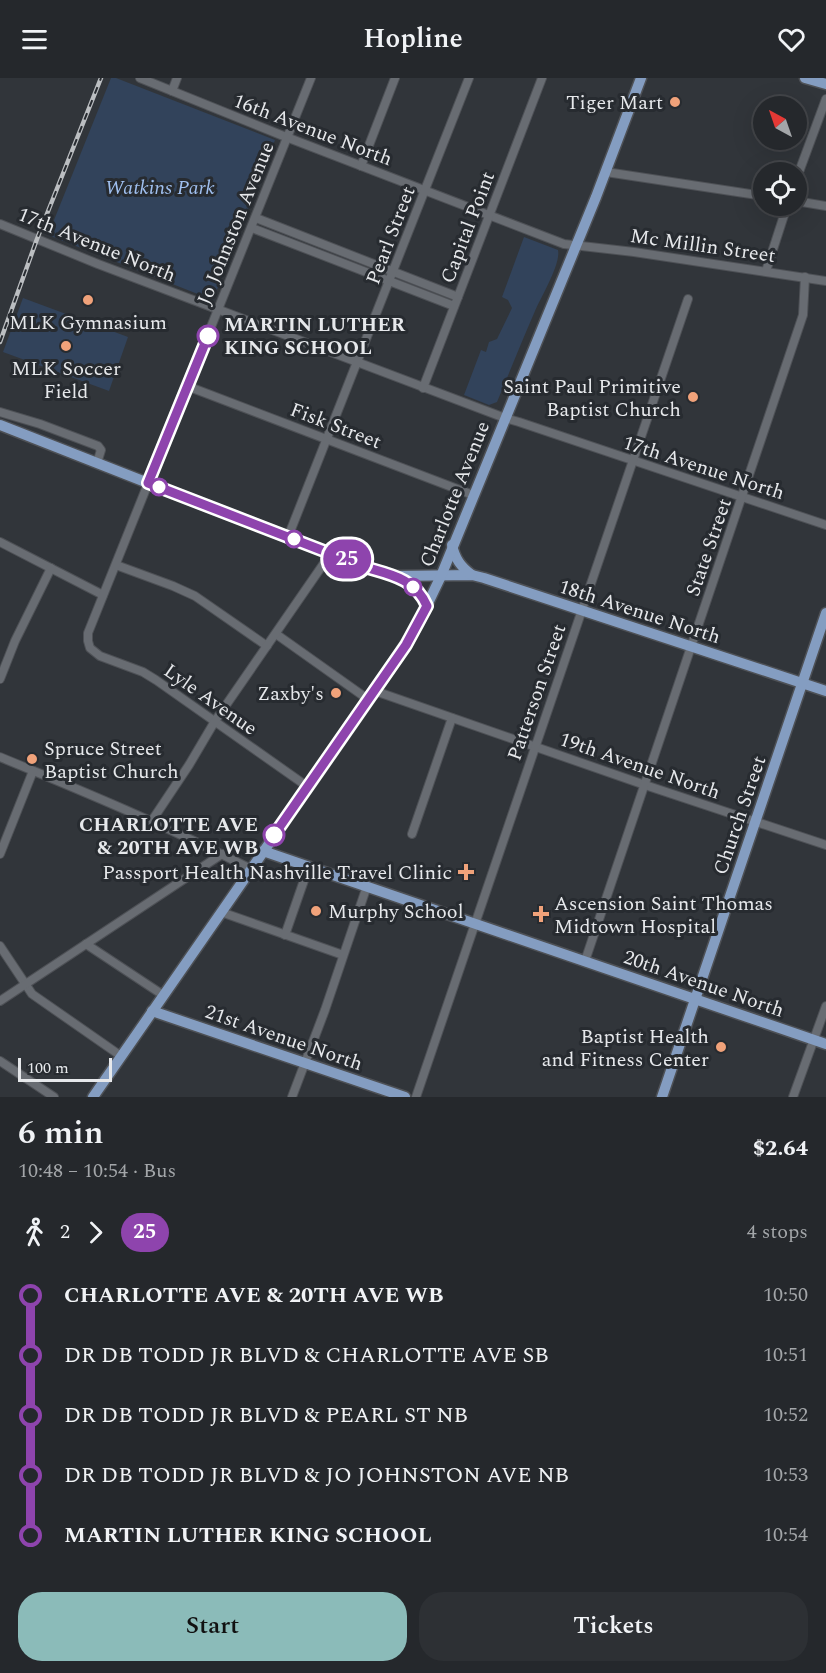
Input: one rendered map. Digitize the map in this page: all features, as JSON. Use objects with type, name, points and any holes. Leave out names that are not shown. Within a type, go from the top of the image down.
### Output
[{"type":"main road","name":"Charlotte Avenue","points":[[93,1097],[372,696],[406,645],[427,606],[606,172],[641,78]]},
{"type":"main road","points":[[805,78],[826,84]]},
{"type":"main road","points":[[0,425],[368,568],[396,576],[418,590],[427,606]]},
{"type":"main road","points":[[452,545],[458,561],[472,575]]},
{"type":"main road","name":"18th Avenue North","points":[[396,576],[472,575],[826,692]]},
{"type":"main road","name":"Church Street","points":[[662,1097],[826,614]]},
{"type":"main road","name":"20th Avenue North","points":[[263,851],[826,1044]]},
{"type":"main road","name":"21st Avenue North","points":[[152,1011],[405,1097]]},
{"type":"street","name":"16th Avenue North","points":[[140,78],[489,216],[576,246]]},
{"type":"street","points":[[172,91],[177,78]]},
{"type":"street","name":"Jo Johnston Avenue","points":[[90,648],[88,633],[256,218],[310,78]]},
{"type":"street","points":[[361,166],[394,78]]},
{"type":"street","name":"Pearl Street","points":[[288,537],[469,78]]},
{"type":"street","name":"Capital Point","points":[[423,388],[542,78]]},
{"type":"street","points":[[803,162],[826,99]]},
{"type":"street","points":[[606,172],[753,194]]},
{"type":"street","points":[[807,203],[826,206]]},
{"type":"street","points":[[766,271],[784,216]]},
{"type":"street","points":[[256,218],[393,272],[456,301]]},
{"type":"street","name":"17th Avenue North","points":[[0,224],[505,418],[826,525]]},
{"type":"street","points":[[252,228],[390,281],[456,301]]},
{"type":"street","name":"Mc Millin Street","points":[[576,246],[634,252],[826,280]]},
{"type":"street","name":"State Street","points":[[585,961],[802,315],[805,277]]},
{"type":"street","name":"Patterson Street","points":[[416,1097],[688,299]]},
{"type":"street","name":"Fisk Street","points":[[187,386],[473,495]]},
{"type":"street","points":[[0,412],[98,446],[101,450],[97,463]]},
{"type":"street","points":[[0,542],[103,595]]},
{"type":"street","points":[[151,822],[189,765],[214,721],[331,553]]},
{"type":"street","points":[[116,564],[188,592],[267,646]]},
{"type":"street","points":[[0,679],[15,641],[51,568]]},
{"type":"street","name":"19th Avenue North","points":[[276,634],[372,696],[452,718],[826,845]]},
{"type":"street","name":"Lyle Avenue","points":[[90,648],[100,656],[146,674],[308,787]]},
{"type":"street","points":[[412,834],[452,718]]},
{"type":"street","points":[[0,757],[89,794],[251,869]]},
{"type":"street","points":[[0,854],[33,771]]},
{"type":"street","points":[[0,1001],[222,854]]},
{"type":"street","points":[[285,935],[309,866]]},
{"type":"street","points":[[292,1097],[325,1010],[367,886]]},
{"type":"street","points":[[221,912],[343,955]]},
{"type":"street","points":[[86,944],[163,995]]},
{"type":"street","points":[[0,946],[34,996],[121,1056]]},
{"type":"street","points":[[793,1097],[826,1006]]},
{"type":"street","points":[[0,1061],[54,1097]]},
{"type":"green space","name":"Watkins Park","points":[[111,78],[275,140],[213,300],[48,235]]},
{"type":"green space","points":[[524,237],[558,250],[557,263],[497,402],[489,405],[464,395],[481,350],[486,352],[489,342],[497,339],[512,308],[508,300],[502,297]]},
{"type":"green space","name":"MLK Soccer Field","points":[[23,298],[128,337],[109,391],[3,352]]},
{"type":"railway","points":[[0,342],[37,239],[101,78]]},
{"type":"bus line","name":"25","points":[[208,336],[148,483],[368,568],[396,576],[418,590],[427,606],[406,645],[274,835]]},
{"type":"place","name":"Tiger Mart","points":[[675,102]]},
{"type":"place","name":"MLK Gymnasium","points":[[88,300]]},
{"type":"place","name":"MARTIN LUTHER KING SCHOOL","points":[[208,336]]},
{"type":"place","name":"MLK Soccer Field","points":[[66,346]]},
{"type":"place","name":"Saint Paul Primitive Baptist Church","points":[[693,397]]},
{"type":"place","name":"Zaxby's","points":[[336,693]]},
{"type":"place","name":"Spruce Street Baptist Church","points":[[32,759]]},
{"type":"place","name":"CHARLOTTE AVE & 20TH AVE WB","points":[[274,835]]},
{"type":"place","name":"Passport Health Nashville Travel Clinic","points":[[466,872]]},
{"type":"place","name":"Murphy School","points":[[316,911]]},
{"type":"place","name":"Ascension Saint Thomas Midtown Hospital","points":[[541,914]]},
{"type":"place","name":"Baptist Health and Fitness Center","points":[[721,1047]]}]
